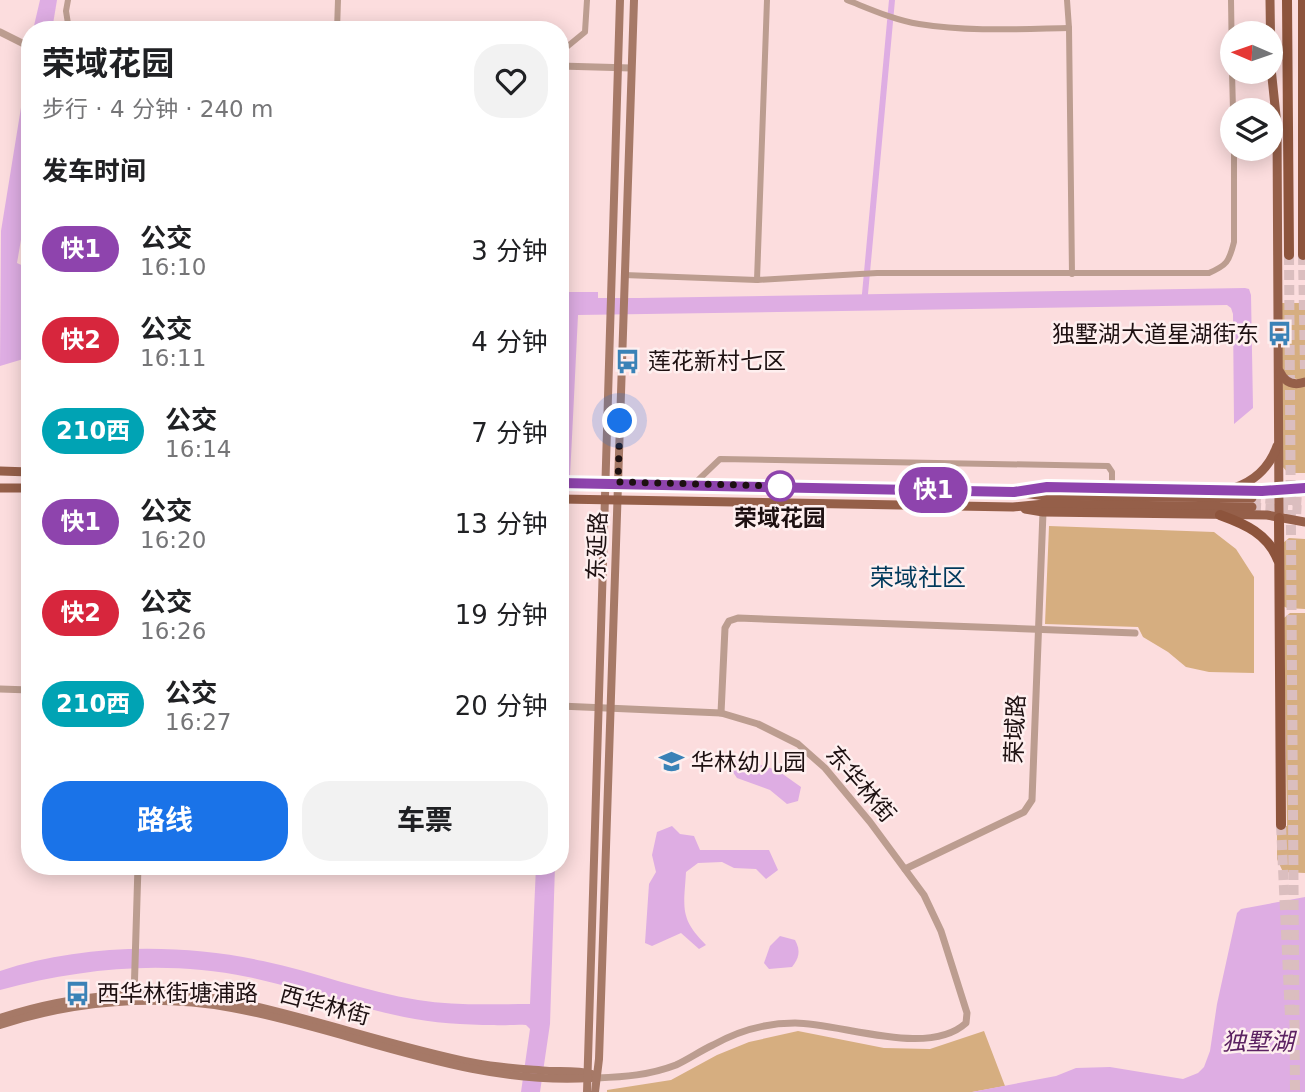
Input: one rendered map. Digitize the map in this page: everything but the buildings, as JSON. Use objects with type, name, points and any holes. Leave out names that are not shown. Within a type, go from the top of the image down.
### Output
[{"type":"highway","points":[[1287,0],[1289,255]]},
{"type":"highway","points":[[1303,0],[1303,255]]},
{"type":"highway","points":[[1220,515],[1257,531],[1275,553],[1280,567]]},
{"type":"highway","points":[[1279,517],[1281,825]]},
{"type":"main road","name":"东延路","points":[[595,1092],[592,1076],[598,707],[620,0]]},
{"type":"main road","name":"东延路","points":[[587,1092],[592,1076],[611,708],[634,0]]},
{"type":"main road","points":[[1270,0],[1277,125],[1279,517]]},
{"type":"main road","points":[[1279,371],[1289,383],[1305,382]]},
{"type":"main road","points":[[1224,490],[1248,482],[1261,472],[1272,459],[1279,441]]},
{"type":"main road","points":[[0,471],[21,472]]},
{"type":"main road","points":[[569,483],[1014,492],[1046,496],[1252,503],[1044,504],[1013,507],[569,499]]},
{"type":"main road","points":[[1014,492],[1047,487],[1305,489]]},
{"type":"main road","points":[[0,488],[21,488]]},
{"type":"main road","points":[[1013,507],[1043,512],[1279,517],[1305,522]]},
{"type":"main road","name":"西华林街","points":[[0,1025],[76,1007],[134,998]]},
{"type":"main road","name":"西华林街","points":[[0,1018],[76,1000],[134,998],[190,1003],[234,1009],[454,1065],[592,1076]]},
{"type":"street","points":[[68,0],[68,21]]},
{"type":"street","points":[[337,21],[338,0]]},
{"type":"street","points":[[569,45],[585,32],[587,0]]},
{"type":"street","points":[[757,280],[767,0]]},
{"type":"street","points":[[847,0],[918,24],[1001,29],[1069,28]]},
{"type":"street","points":[[1067,0],[1072,274]]},
{"type":"street","points":[[1231,0],[1231,21]]},
{"type":"street","points":[[0,32],[21,43]]},
{"type":"street","points":[[569,66],[631,68]]},
{"type":"street","points":[[624,275],[757,280],[855,274],[1209,273],[1225,266],[1231,256],[1234,242],[1234,161]]},
{"type":"street","points":[[694,484],[720,458],[1108,466],[1112,472],[1112,488]]},
{"type":"street","name":"荣域路","points":[[905,869],[1024,811],[1032,800],[1043,512]]},
{"type":"street","points":[[722,713],[725,628],[729,621],[738,618],[1135,633]]},
{"type":"street","points":[[0,689],[21,690]]},
{"type":"street","name":"东华林街","points":[[569,706],[722,713],[739,717],[779,734],[813,757],[870,822],[930,906],[945,942],[967,1013],[966,1023],[956,1031]]},
{"type":"street","points":[[134,998],[138,875]]},
{"type":"street","name":"西华林街","points":[[592,1076],[628,1076],[660,1070],[692,1057],[726,1038],[776,1024],[817,1023],[884,1038],[920,1038],[956,1031]]},
{"type":"shaded area","points":[[1281,303],[1305,303],[1305,378],[1300,380],[1287,376],[1282,368]]},
{"type":"shaded area","points":[[1282,383],[1305,385],[1305,473],[1288,473],[1282,466]]},
{"type":"shaded area","points":[[1049,526],[1214,532],[1236,549],[1254,577],[1254,673],[1209,672],[1186,667],[1143,637],[1138,627],[1045,624]]},
{"type":"shaded area","points":[[1289,538],[1305,539],[1305,609],[1283,606],[1283,543]]},
{"type":"shaded area","points":[[1290,613],[1305,613],[1305,873],[1283,872],[1277,859],[1277,827],[1287,826],[1284,618]]},
{"type":"shaded area","points":[[798,1031],[884,1048],[930,1049],[984,1031],[1005,1086],[972,1092],[607,1092],[671,1080],[717,1055],[749,1042]]},
{"type":"water","points":[[40,0],[57,0],[54,21],[35,21]]},
{"type":"water","points":[[21,108],[21,240],[17,263],[21,265],[21,360],[0,366],[1,231]]},
{"type":"water","points":[[1245,288],[1249,289],[1251,295],[1253,408],[1234,424],[1233,314],[1227,305],[578,315],[569,499],[569,292],[598,292],[598,298]]},
{"type":"water","points":[[731,756],[777,770],[801,787],[798,801],[787,804],[770,790],[737,778],[730,768]]},
{"type":"water","points":[[672,826],[680,834],[694,836],[700,850],[769,850],[778,870],[766,879],[756,869],[734,868],[722,862],[698,863],[686,872],[685,912],[691,927],[706,945],[699,949],[681,933],[652,946],[645,943],[649,884],[656,872],[652,855],[657,832]]},
{"type":"water","points":[[536,875],[555,875],[550,1024],[540,1092],[521,1092],[530,1029],[526,1025],[460,1024],[415,1019],[287,986],[217,972],[124,969],[62,976],[0,990],[0,971],[31,962],[97,951],[198,951],[263,961],[418,1000],[460,1004],[530,1004]]},
{"type":"water","name":"独墅湖","points":[[1305,897],[1305,1092],[972,1092],[1056,1076],[1076,1068],[1110,1067],[1183,1079],[1198,1073],[1204,1067],[1210,1051],[1217,1004],[1237,913],[1241,909]]},
{"type":"water","points":[[780,936],[795,940],[798,957],[792,967],[769,969],[764,963],[770,946]]},
{"type":"waterway","points":[[865,294],[892,0]]},
{"type":"tunnel","points":[[1289,255],[1295,1092]]},
{"type":"tunnel","points":[[1303,255],[1305,369]]},
{"type":"tunnel","points":[[1252,498],[1305,502]]},
{"type":"tunnel","points":[[1252,507],[1305,510]]},
{"type":"tunnel","points":[[1281,825],[1290,1017]]},
{"type":"bus line","name":"快1","points":[[569,483],[1014,492],[1047,487],[1262,491],[1305,488]]},
{"type":"place","name":"独墅湖大道星湖街东","points":[[1279,334]]},
{"type":"place","name":"莲花新村七区","points":[[628,361]]},
{"type":"place","name":"荣域花园","points":[[780,486]]},
{"type":"place","name":"华林幼儿园","points":[[671,762]]},
{"type":"place","name":"西华林街塘浦路","points":[[77,993]]},
{"type":"district","name":"荣域社区","points":[[918,578]]},
{"type":"route","points":[[620,421],[618,482],[780,486]]}]
